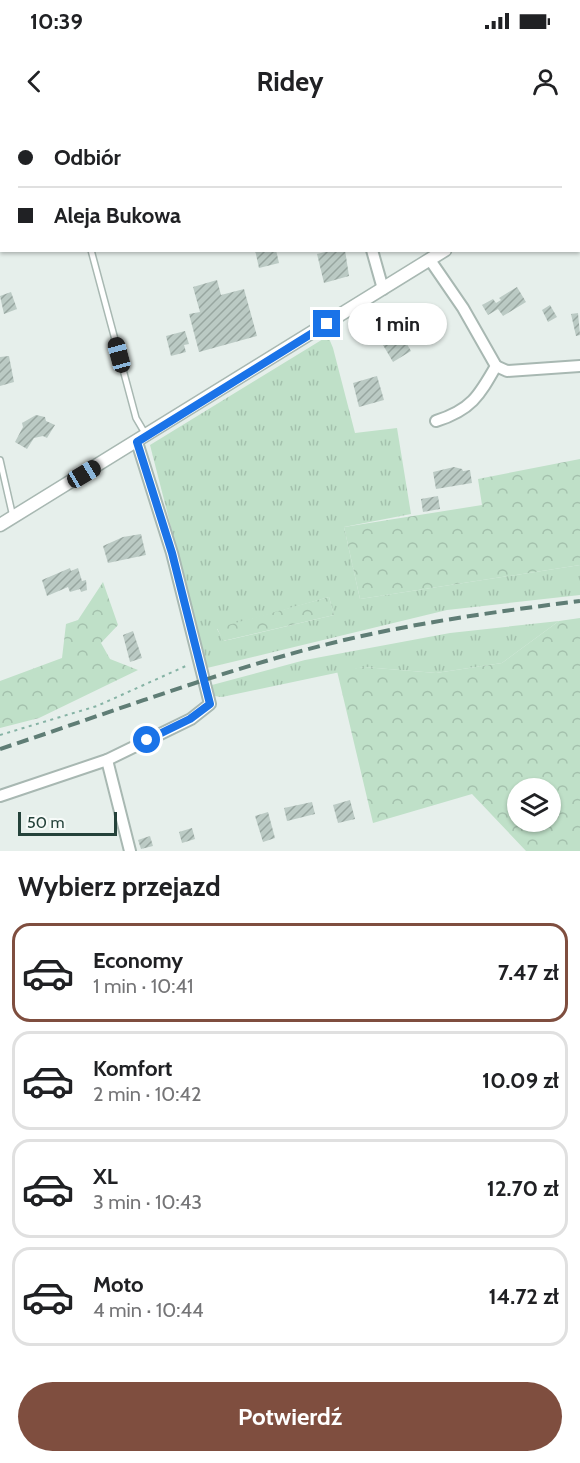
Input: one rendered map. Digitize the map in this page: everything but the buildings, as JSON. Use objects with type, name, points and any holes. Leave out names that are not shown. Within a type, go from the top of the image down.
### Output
[{"type":"street","points":[[373,252],[383,289]]},
{"type":"street","points":[[0,525],[442,252]]},
{"type":"street","points":[[430,260],[463,308],[496,366],[507,371],[580,366]]},
{"type":"street","points":[[436,421],[461,412],[473,403],[496,366]]},
{"type":"street","points":[[0,796],[107,760],[190,719],[210,704],[142,439]]},
{"type":"street","points":[[107,760],[130,851]]},
{"type":"lane","points":[[92,252],[142,439]]},
{"type":"lane","points":[[0,460],[13,517]]},
{"type":"path","points":[[0,735],[97,706],[181,670],[198,658]]},
{"type":"green space","points":[[328,336],[355,433],[397,428],[411,514],[344,527],[360,599],[580,565],[580,595],[447,610],[207,668],[150,445]],"holes":[[[329,597],[334,615],[224,641],[217,629]]]},
{"type":"green space","points":[[580,459],[580,565],[360,599],[344,527],[482,505],[478,479]]},
{"type":"green space","points":[[103,582],[118,625],[101,643],[110,659],[138,670],[39,718],[0,728],[0,681],[62,658],[66,624],[78,620]]},
{"type":"green space","points":[[329,597],[334,615],[223,641],[217,628]]},
{"type":"green space","points":[[580,618],[580,851],[526,851],[508,832],[561,832],[561,778],[507,778],[507,831],[472,794],[373,823],[337,671],[364,667],[436,673],[502,663],[559,621]]},
{"type":"green space","points":[[559,621],[502,663],[436,673],[364,667],[222,697],[214,696],[212,685],[305,660],[450,633]]},
{"type":"railway","points":[[0,749],[199,682],[320,646],[417,625],[580,601]]},
{"type":"route","points":[[147,740],[190,719],[210,704],[172,553],[148,470],[137,442],[327,324]]}]
